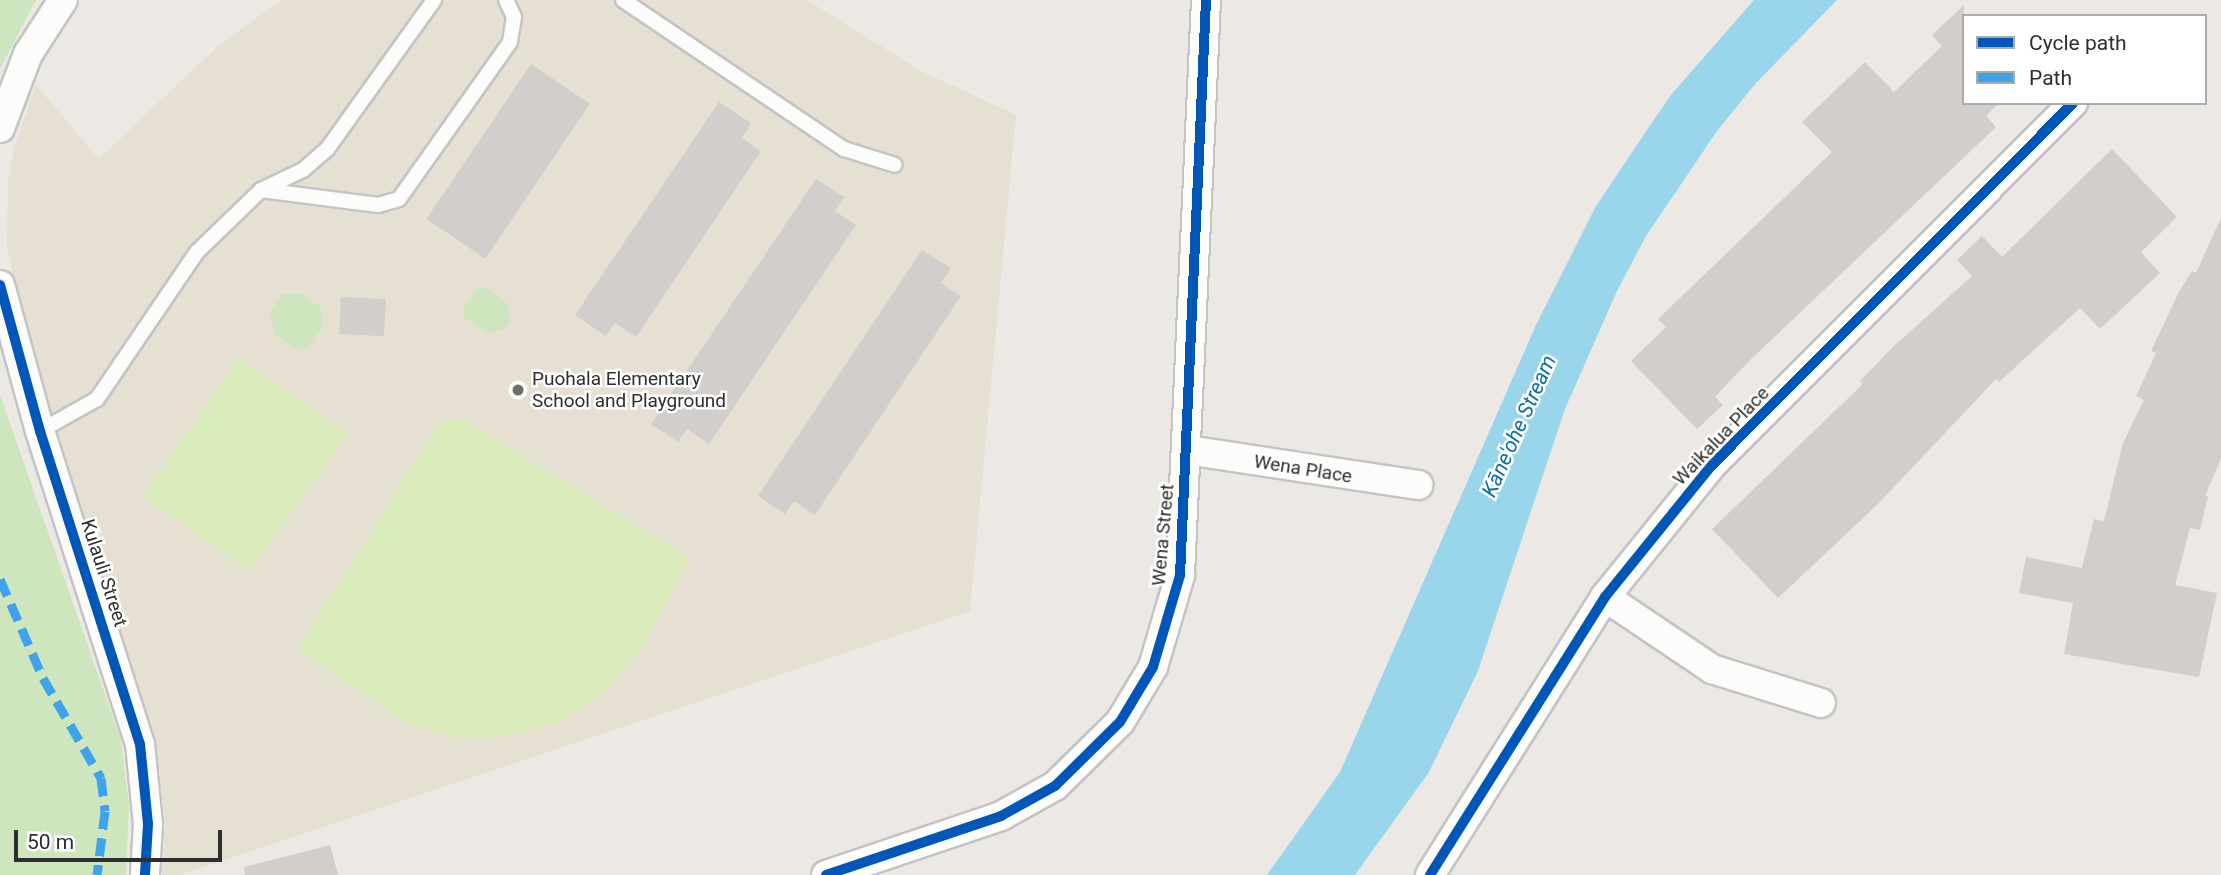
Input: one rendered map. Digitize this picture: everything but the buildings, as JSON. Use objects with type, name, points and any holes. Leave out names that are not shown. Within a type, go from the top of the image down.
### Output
[{"type":"street","points":[[0,128],[28,54],[63,0]]},
{"type":"street","name":"Wena Street","points":[[826,875],[972,827],[1029,802],[1079,766],[1121,722],[1153,667],[1174,606],[1187,450],[1206,0]]},
{"type":"street","name":"Waikalua Place","points":[[1430,875],[1605,597],[1712,466],[2071,105]]},
{"type":"street","name":"Kulauli Street","points":[[0,285],[40,431],[139,744],[148,824],[145,875]]},
{"type":"street","name":"Wena Place","points":[[1187,450],[1418,485]]},
{"type":"street","points":[[1605,597],[1712,669],[1821,703]]},
{"type":"lane","points":[[40,431],[97,399],[197,252],[261,190],[303,170],[328,148],[434,0]]},
{"type":"lane","points":[[261,190],[378,205],[399,199],[510,42],[514,17],[506,0]]},
{"type":"lane","points":[[622,0],[844,149],[866,160],[895,164]]},
{"type":"shaded area","name":"Puohala Elementary School and Playground","points":[[282,0],[807,0],[921,71],[1016,115],[970,611],[179,875],[162,875],[165,824],[159,765],[18,305],[7,245],[8,181],[14,148],[36,85],[99,159],[220,44]]},
{"type":"green space","points":[[0,0],[36,0],[0,69]]},
{"type":"green space","points":[[485,287],[507,303],[511,320],[506,329],[487,333],[464,317],[463,309],[476,289]]},
{"type":"green space","points":[[283,294],[301,294],[320,307],[323,325],[306,349],[297,349],[275,334],[270,313]]},
{"type":"green space","points":[[239,358],[347,434],[250,572],[142,496]]},
{"type":"green space","points":[[0,395],[120,737],[129,804],[126,875],[0,875]]},
{"type":"green space","points":[[461,418],[690,558],[643,647],[608,689],[563,720],[512,736],[459,738],[408,724],[297,650],[440,422]]},
{"type":"water","name":"Kāne'ohe Stream","points":[[1754,0],[1837,0],[1756,83],[1717,131],[1646,236],[1617,291],[1565,409],[1478,671],[1429,772],[1355,875],[1267,875],[1340,772],[1536,325],[1596,206],[1670,96]]},
{"type":"marked path","points":[[0,579],[43,678],[101,778],[105,811],[97,875]]},
{"type":"cycle path","points":[[826,875],[1001,816],[1055,786],[1120,722],[1153,667],[1180,575],[1206,0]]},
{"type":"cycle path","points":[[1430,875],[1605,597],[1712,465],[2071,105]]},
{"type":"cycle path","points":[[0,285],[40,431],[140,744],[148,824],[145,875]]},
{"type":"place","name":"Puohala Elementary School and Playground","points":[[518,390]]}]
